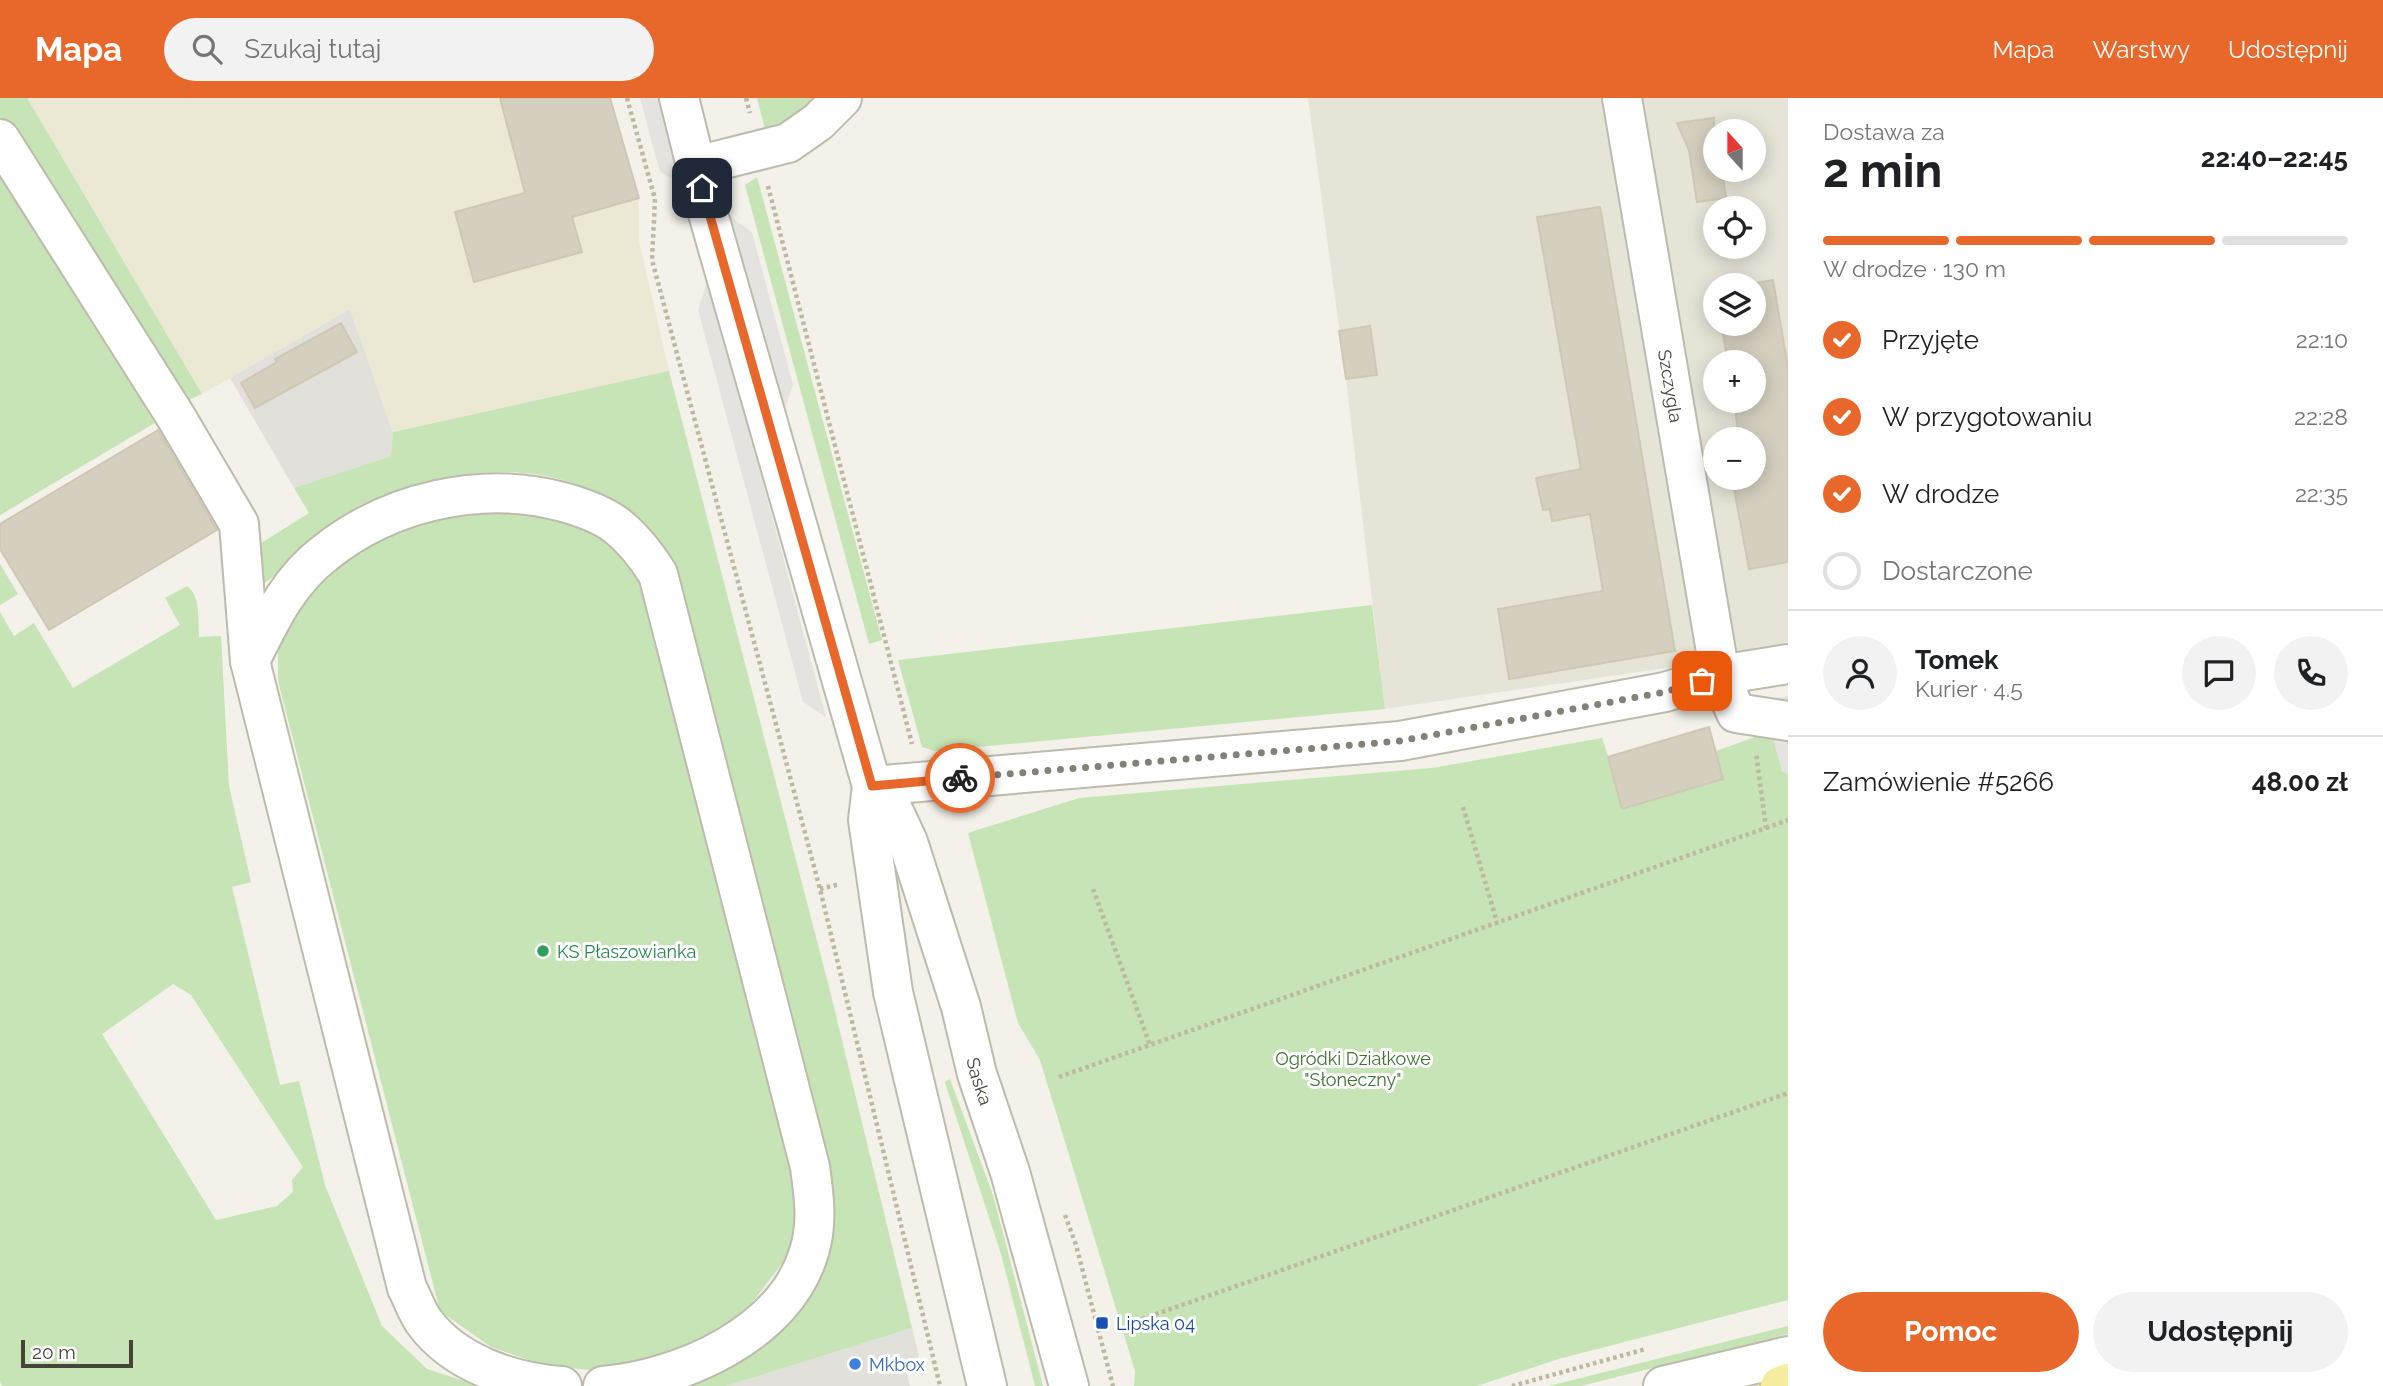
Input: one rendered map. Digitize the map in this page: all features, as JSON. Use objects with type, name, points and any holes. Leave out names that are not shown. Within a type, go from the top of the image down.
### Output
[{"type":"main road","points":[[1780,1386],[1788,1383]]},
{"type":"street","name":"Saska","points":[[679,98],[872,786],[868,820],[893,992],[988,1386]]},
{"type":"street","points":[[696,166],[788,143],[818,122],[842,98]]},
{"type":"street","name":"Szczygla","points":[[1622,98],[1720,675],[1736,713],[1788,721]]},
{"type":"street","points":[[0,139],[176,417],[239,524],[250,662],[407,1288],[424,1323],[453,1350],[485,1368],[517,1379],[562,1386]]},
{"type":"street","points":[[250,662],[279,604],[299,577],[324,553],[352,534],[425,502],[468,495],[509,493],[547,498],[583,508],[614,523],[641,547],[658,574],[810,1167],[816,1210],[809,1253],[792,1287],[764,1318],[735,1342],[700,1362],[662,1376],[603,1386]]},
{"type":"street","points":[[872,786],[1400,741],[1665,692],[1720,675],[1788,664]]},
{"type":"street","name":"Saska","points":[[872,786],[894,812],[908,842],[961,1007],[977,1074],[1010,1172],[1069,1379]]},
{"type":"street","points":[[1663,1386],[1788,1356]]},
{"type":"path","points":[[627,98],[655,199],[652,260],[820,889],[940,1386]]},
{"type":"path","points":[[746,98],[914,752]]},
{"type":"path","points":[[1755,751],[1766,828]]},
{"type":"path","points":[[1463,807],[1497,922]]},
{"type":"path","points":[[1059,1077],[1788,820]]},
{"type":"path","points":[[820,889],[849,881]]},
{"type":"path","points":[[1093,889],[1150,1045]]},
{"type":"path","points":[[1142,1319],[1788,1093]]},
{"type":"shaded area","points":[[27,98],[611,98],[626,162],[639,198],[639,241],[669,371],[393,432],[350,309],[202,394]]},
{"type":"shaded area","points":[[640,98],[660,98],[683,185],[660,172]]},
{"type":"shaded area","points":[[1308,98],[1788,98],[1788,650],[1385,709],[1346,379]]},
{"type":"shaded area","points":[[728,215],[752,232],[793,385],[782,417]]},
{"type":"shaded area","points":[[708,278],[826,717],[803,702],[698,310]]},
{"type":"shaded area","points":[[350,309],[393,432],[391,456],[294,488],[230,378]]},
{"type":"shaded area","points":[[1788,696],[1788,774],[1782,771],[1762,701]]},
{"type":"shaded area","name":"Mkbox","points":[[912,1328],[919,1356],[906,1371],[910,1386],[726,1386]]},
{"type":"green space","points":[[0,98],[27,98],[202,394],[185,402],[0,123]]},
{"type":"green space","points":[[757,98],[824,98],[805,117],[766,133]]},
{"type":"green space","points":[[0,158],[163,418],[0,515]]},
{"type":"green space","points":[[757,177],[882,640],[869,644],[745,185]]},
{"type":"green space","points":[[669,371],[830,991],[912,1328],[726,1386],[686,1386],[765,1337],[804,1306],[815,1290],[828,1253],[832,1233],[833,1194],[831,1176],[676,565],[646,527],[609,499],[568,481],[523,473],[477,473],[431,481],[385,495],[343,516],[304,544],[271,578],[257,586],[258,545],[309,513],[294,488],[391,456],[393,432]]},
{"type":"green space","name":"KS Płaszowianka","points":[[529,508],[609,536],[653,596],[802,1221],[785,1260],[751,1304],[731,1323],[657,1362],[602,1371],[546,1366],[491,1347],[440,1311],[278,681],[278,653],[284,627],[298,601],[358,546],[442,511]]},
{"type":"green space","points":[[0,564],[18,594],[0,605]]},
{"type":"green space","points":[[187,586],[197,602],[199,637],[221,636],[229,786],[251,882],[232,887],[280,1085],[299,1081],[325,1185],[382,1326],[427,1369],[480,1386],[2,1386],[0,1382],[0,612],[14,636],[34,623],[73,688],[180,625],[165,598]],"holes":[[[173,984],[191,995],[303,1167],[292,1180],[293,1192],[277,1206],[216,1220],[102,1034]]]},
{"type":"green space","points":[[1372,605],[1385,709],[935,751],[922,747],[898,660]]},
{"type":"green space","name":"Ogródki Działkowe \"Słoneczny\"","points":[[1709,727],[1716,751],[1772,731],[1782,771],[1788,774],[1788,1300],[1562,1358],[1477,1386],[1134,1386],[1135,1371],[1040,1060],[1018,1023],[968,833],[1079,798],[1432,768],[1602,738],[1608,756]]},
{"type":"green space","points":[[941,876],[985,1017],[980,1018],[934,878]]},
{"type":"green space","points":[[950,1079],[993,1195],[1043,1386],[1035,1386],[1001,1254],[946,1086],[945,1082]]},
{"type":"green space","points":[[1788,1326],[1788,1334],[1581,1386],[1549,1386]]},
{"type":"building","points":[[500,98],[610,98],[639,198],[572,217],[582,252],[474,282],[455,212],[525,193]]},
{"type":"building","points":[[1703,119],[1703,182],[1724,182],[1726,196],[1703,196],[1703,201],[1697,202],[1689,150],[1677,123]]},
{"type":"building","points":[[1600,207],[1675,651],[1509,679],[1498,609],[1603,591],[1590,514],[1552,521],[1550,509],[1543,510],[1536,478],[1581,469],[1537,217]]},
{"type":"building","points":[[1773,280],[1788,368],[1788,562],[1749,569],[1734,490],[1766,490],[1766,427],[1738,427],[1736,413],[1766,413],[1766,350],[1726,350],[1723,336],[1766,336],[1766,281]]},
{"type":"building","points":[[341,323],[357,352],[255,408],[241,383],[277,362],[275,359]]},
{"type":"building","points":[[1370,326],[1377,375],[1346,379],[1339,331]]},
{"type":"building","points":[[158,430],[217,530],[49,630],[0,549],[0,524]]},
{"type":"building","points":[[1709,727],[1723,779],[1622,809],[1608,757]]},
{"type":"way so far","points":[[960,778],[1400,741],[1665,692],[1702,681]]},
{"type":"place","name":"KS Płaszowianka","points":[[543,951]]},
{"type":"place","name":"Lipska 04","points":[[1102,1323]]},
{"type":"place","name":"Mkbox","points":[[855,1364]]},
{"type":"route","points":[[702,188],[872,786],[960,778]]}]
